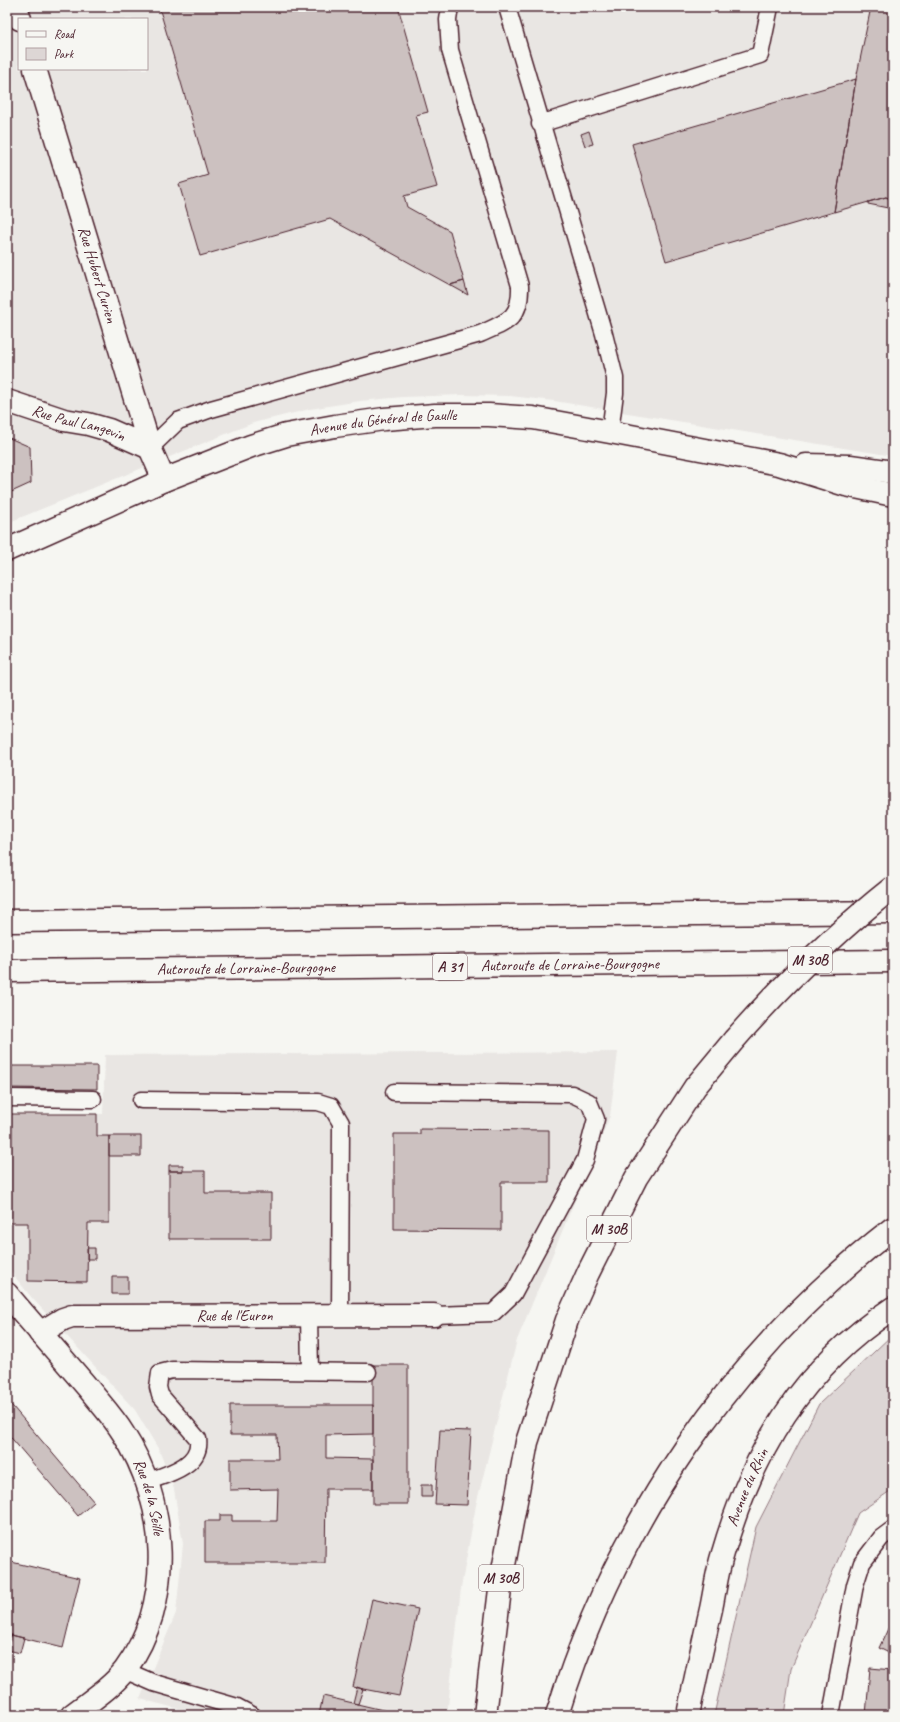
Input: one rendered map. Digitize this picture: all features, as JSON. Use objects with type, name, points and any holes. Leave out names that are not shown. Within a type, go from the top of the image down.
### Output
[{"type":"main road","points":[[16,7],[20,18]]},
{"type":"main road","name":"Rue Hubert Curien","points":[[35,70],[150,448],[164,480]]},
{"type":"main road","name":"Rue Paul Langevin","points":[[7,401],[64,420],[88,424],[109,430],[150,448]]},
{"type":"main road","name":"Avenue du Général de Gaulle","points":[[7,550],[164,480],[251,446],[286,435],[384,419],[435,415],[489,415],[533,418],[779,464],[846,485],[893,495]]},
{"type":"main road","name":"Avenue du Général de Gaulle","points":[[779,464],[850,466],[893,472]]},
{"type":"main road","name":"M 30B","points":[[485,1715],[501,1580],[527,1442],[567,1320],[604,1238],[636,1178],[695,1087],[734,1040],[792,976],[835,936],[893,887]]},
{"type":"main road","points":[[7,921],[893,912]]},
{"type":"main road","name":"Autoroute de Lorraine-Bourgogne","points":[[7,971],[893,961]]},
{"type":"main road","points":[[557,1715],[569,1676],[588,1624],[638,1522],[665,1476],[699,1428],[758,1353],[833,1276],[893,1228]]},
{"type":"main road","name":"Rue de la Seille","points":[[7,1294],[77,1374],[123,1433],[136,1456],[146,1482],[157,1527],[160,1577],[155,1603],[149,1623],[141,1641],[124,1670],[104,1691],[72,1715]]},
{"type":"main road","name":"Avenue du Rhin","points":[[688,1715],[722,1554],[738,1507],[763,1450],[783,1416],[822,1368],[841,1348],[893,1308]]},
{"type":"main road","name":"Rue de l'Euron","points":[[40,1333],[62,1319],[72,1316],[434,1316]]},
{"type":"lane","points":[[150,448],[178,421],[212,409],[480,334],[508,321],[514,316],[520,299],[520,286],[450,50],[448,20],[450,7]]},
{"type":"lane","points":[[507,7],[540,124],[604,334],[615,378],[615,393],[610,432]]},
{"type":"lane","points":[[540,124],[760,55],[770,7]]},
{"type":"lane","points":[[394,1092],[572,1094],[590,1102],[596,1119],[585,1160],[513,1294],[493,1313],[434,1316]]},
{"type":"lane","points":[[7,1098],[93,1099]]},
{"type":"lane","points":[[141,1100],[318,1102],[331,1106],[341,1123],[340,1316]]},
{"type":"lane","points":[[309,1316],[310,1371]]},
{"type":"lane","points":[[146,1482],[173,1472],[186,1465],[192,1458],[199,1445],[198,1439],[160,1395],[158,1387],[160,1373],[172,1370],[368,1372]]},
{"type":"lane","points":[[831,1715],[855,1585],[862,1563],[881,1538],[893,1529]]},
{"type":"lane","points":[[124,1670],[154,1683],[238,1707],[252,1715]]},
{"type":"shaded area","points":[[7,7],[893,7],[893,456],[554,401],[510,396],[462,395],[403,397],[360,401],[310,409],[253,423],[7,523]]},
{"type":"shaded area","points":[[618,1052],[610,1116],[517,1340],[476,1505],[461,1588],[447,1715],[203,1715],[140,1699],[176,1613],[183,1544],[174,1489],[159,1450],[135,1410],[32,1298],[7,1267],[7,1114],[103,1114],[105,1055]]},
{"type":"green space","points":[[893,1334],[893,1489],[858,1513],[791,1669],[784,1715],[714,1715],[756,1527],[819,1404]]},
{"type":"building","points":[[159,7],[398,7],[428,112],[416,115],[437,187],[404,196],[407,207],[450,231],[464,281],[450,285],[330,219],[200,256],[179,184],[208,175]]},
{"type":"building","points":[[871,7],[893,7],[893,200],[886,197],[834,212],[856,79]]},
{"type":"building","points":[[856,79],[834,212],[666,261],[632,144]]},
{"type":"building","points":[[589,131],[593,144],[585,146],[581,134]]},
{"type":"building","points":[[886,197],[893,200],[893,209],[868,204],[868,202]]},
{"type":"building","points":[[464,281],[468,295],[450,285]]},
{"type":"building","points":[[7,437],[30,447],[31,483],[7,494]]},
{"type":"building","points":[[7,1066],[97,1066],[97,1089],[7,1088]]},
{"type":"building","points":[[7,1114],[97,1114],[97,1136],[109,1136],[109,1223],[88,1223],[87,1282],[28,1281],[28,1223],[7,1223]]},
{"type":"building","points":[[420,1129],[549,1130],[549,1182],[501,1182],[501,1230],[394,1229],[394,1134],[420,1134]]},
{"type":"building","points":[[109,1136],[141,1136],[141,1156],[109,1156]]},
{"type":"building","points":[[169,1165],[183,1165],[183,1171],[169,1171]]},
{"type":"building","points":[[169,1171],[205,1171],[205,1193],[271,1193],[271,1239],[169,1239]]},
{"type":"building","points":[[87,1248],[95,1248],[95,1259],[87,1259]]},
{"type":"building","points":[[112,1277],[128,1277],[128,1294],[112,1294]]},
{"type":"building","points":[[373,1365],[408,1365],[408,1504],[373,1504]]},
{"type":"building","points":[[7,1400],[94,1502],[78,1516],[7,1433]]},
{"type":"building","points":[[230,1405],[373,1405],[373,1434],[326,1435],[326,1458],[373,1459],[373,1489],[326,1489],[325,1563],[205,1563],[205,1521],[220,1521],[220,1515],[232,1515],[232,1521],[277,1521],[278,1489],[230,1490],[230,1459],[278,1459],[277,1435],[230,1435]]},
{"type":"building","points":[[440,1430],[471,1431],[467,1505],[435,1504]]},
{"type":"building","points":[[421,1485],[432,1485],[432,1497],[421,1497]]},
{"type":"building","points":[[7,1561],[80,1578],[63,1648],[7,1634]]},
{"type":"building","points":[[372,1599],[418,1609],[399,1696],[353,1687]]},
{"type":"building","points":[[893,1618],[893,1655],[879,1648]]},
{"type":"building","points":[[11,1635],[24,1638],[20,1653],[8,1650]]},
{"type":"building","points":[[870,1668],[893,1670],[893,1715],[866,1715]]},
{"type":"building","points":[[357,1687],[363,1689],[358,1704],[353,1703]]},
{"type":"building","points":[[323,1696],[353,1703],[404,1715],[319,1715]]},
{"type":"building","points":[[117,1712],[131,1715],[116,1715]]}]
